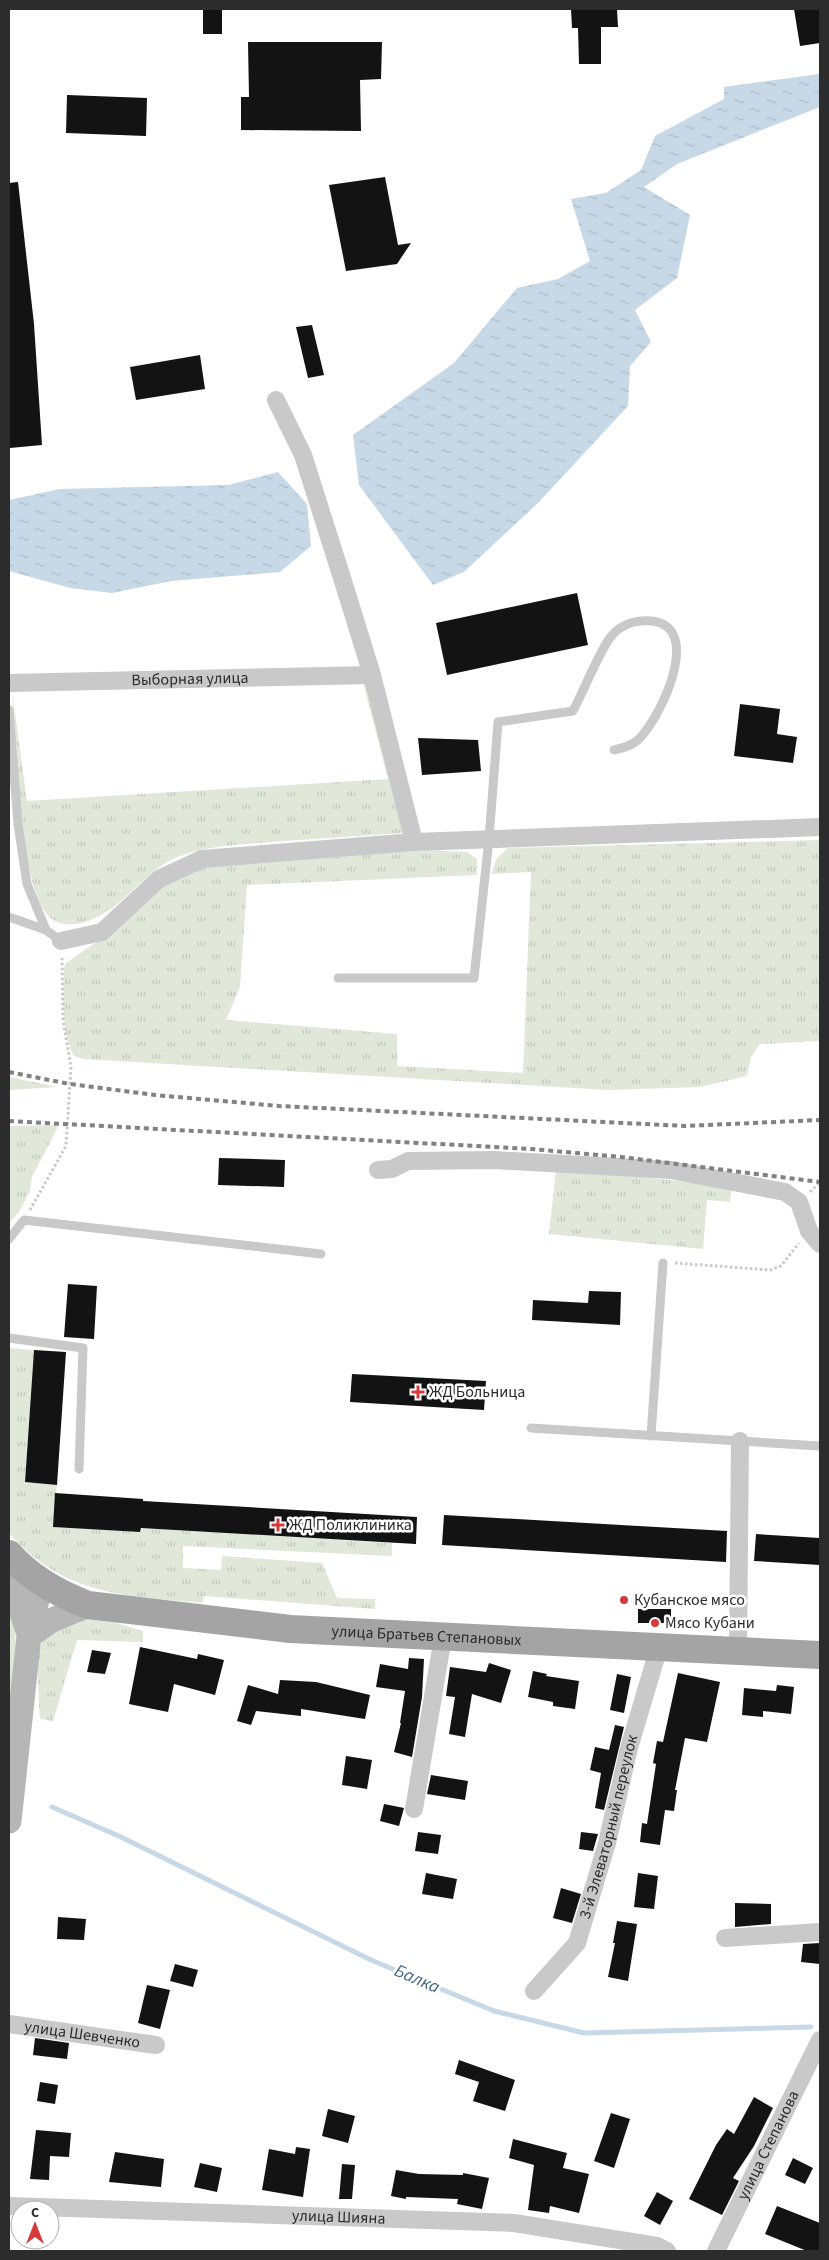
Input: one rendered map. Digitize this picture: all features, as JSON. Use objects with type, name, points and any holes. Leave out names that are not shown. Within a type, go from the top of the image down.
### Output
[{"type":"main road","name":"улица Братьев Степановых","points":[[9,1554],[41,1581],[66,1597],[88,1605],[290,1629],[820,1655]]},
{"type":"main road","points":[[9,1574],[30,1636]]},
{"type":"main road","points":[[9,1821],[30,1636],[41,1581]]},
{"type":"main road","points":[[30,1636],[50,1621],[88,1605]]},
{"type":"street","points":[[276,400],[303,455],[372,676],[414,842]]},
{"type":"street","name":"Выборная улица","points":[[9,682],[372,676]]},
{"type":"street","points":[[62,941],[102,932],[159,879],[202,859],[414,842],[820,827]]},
{"type":"street","points":[[378,1170],[392,1168],[408,1161],[494,1160],[671,1170],[785,1192],[799,1202],[814,1237]]},
{"type":"street","points":[[738,1651],[740,1441]]},
{"type":"street","points":[[414,1809],[443,1637]]},
{"type":"street","name":"3-й Элеваторный переулок","points":[[534,1991],[576,1943],[607,1843],[629,1748],[658,1647]]},
{"type":"street","points":[[725,1938],[820,1932]]},
{"type":"street","name":"улица Шевченко","points":[[9,2024],[156,2045]]},
{"type":"street","name":"улица Степанова","points":[[716,2251],[820,2044]]},
{"type":"street","name":"улица Шияна","points":[[9,2206],[514,2223],[657,2246],[666,2251]]},
{"type":"lane","points":[[338,978],[474,978],[489,839],[498,722],[574,711],[610,638],[628,623],[643,621],[660,622],[670,628],[675,638],[678,649],[677,662],[658,713],[638,740],[628,746],[614,750]]},
{"type":"lane","points":[[9,710],[18,824],[27,884],[46,930]]},
{"type":"lane","points":[[9,917],[46,930],[62,941]]},
{"type":"lane","points":[[9,1239],[24,1220],[321,1254]]},
{"type":"lane","points":[[651,1436],[663,1263]]},
{"type":"lane","points":[[9,1338],[83,1348],[79,1469]]},
{"type":"lane","points":[[531,1428],[820,1446]]},
{"type":"path","points":[[24,1220],[66,1146],[71,1067],[63,1020],[62,941]]},
{"type":"path","points":[[663,1263],[776,1269],[782,1266],[814,1237]]},
{"type":"green space","points":[[362,678],[366,679],[404,830],[402,833],[236,845],[191,852],[167,862],[111,909],[98,917],[72,924],[59,923],[52,919],[41,904],[32,879],[25,847],[17,776],[12,691],[27,801],[388,779]]},
{"type":"green space","points":[[820,840],[820,1041],[760,1044],[751,1057],[747,1076],[700,1087],[608,1090],[83,1059],[74,1056],[67,1035],[63,1001],[64,967],[66,963],[105,936],[156,885],[198,865],[430,850],[467,852],[477,859],[477,875],[247,885],[240,987],[226,1020],[397,1034],[397,1066],[523,1073],[531,872],[491,874],[497,858],[508,848]]},
{"type":"green space","points":[[9,1077],[57,1087],[9,1090]]},
{"type":"green space","points":[[56,1125],[57,1129],[32,1177],[30,1191],[19,1212],[9,1223],[9,1126]]},
{"type":"green space","points":[[556,1169],[732,1186],[730,1202],[707,1200],[703,1249],[549,1234]]},
{"type":"green space","points":[[9,1348],[34,1350],[25,1482],[57,1485],[53,1527],[140,1532],[143,1528],[392,1543],[392,1556],[183,1546],[183,1568],[221,1570],[222,1556],[322,1563],[337,1598],[375,1599],[375,1609],[204,1596],[203,1603],[148,1598],[98,1589],[74,1581],[52,1570],[30,1554],[9,1533]]},
{"type":"green space","points":[[9,1600],[13,1615],[16,1645],[9,1722]]},
{"type":"green space","points":[[90,1615],[143,1631],[143,1642],[77,1640],[53,1721],[40,1719],[38,1662],[43,1641],[47,1635],[57,1629]]},
{"type":"water","points":[[820,74],[820,107],[677,164],[644,187],[690,215],[677,278],[635,310],[651,342],[630,366],[628,406],[538,503],[464,572],[433,585],[359,485],[353,435],[454,363],[517,288],[558,279],[590,261],[571,199],[606,193],[641,170],[655,136],[724,99],[724,87]]},
{"type":"water","points":[[278,472],[307,504],[311,546],[280,572],[171,581],[112,593],[70,588],[9,571],[9,500],[60,489],[228,485]]},
{"type":"building","points":[[203,9],[222,9],[222,34],[203,34]]},
{"type":"building","points":[[571,9],[617,9],[618,27],[601,27],[601,64],[579,64],[578,28],[572,28]]},
{"type":"building","points":[[794,9],[820,9],[820,43],[800,46]]},
{"type":"building","points":[[248,42],[382,42],[381,79],[360,80],[361,131],[241,130],[241,97],[249,97]]},
{"type":"building","points":[[67,95],[147,98],[146,136],[66,133]]},
{"type":"building","points":[[385,177],[398,245],[411,243],[397,264],[346,271],[329,185]]},
{"type":"building","points":[[18,182],[34,324],[42,445],[10,448],[9,183]]},
{"type":"building","points":[[312,325],[324,375],[308,378],[296,327]]},
{"type":"building","points":[[200,355],[205,389],[136,400],[130,367]]},
{"type":"building","points":[[577,593],[588,645],[447,675],[436,623]]},
{"type":"building","points":[[740,704],[780,709],[777,734],[797,737],[793,763],[734,756]]},
{"type":"building","points":[[418,738],[478,740],[481,771],[422,775]]},
{"type":"building","points":[[219,1158],[285,1160],[284,1187],[218,1185]]},
{"type":"building","points":[[68,1284],[97,1286],[94,1339],[64,1337]]},
{"type":"building","points":[[589,1291],[621,1292],[620,1325],[532,1320],[533,1300],[588,1303]]},
{"type":"building","points":[[34,1350],[66,1352],[57,1485],[25,1482]]},
{"type":"building","name":"ЖД Больница","points":[[352,1374],[486,1381],[484,1410],[350,1402]]},
{"type":"building","points":[[55,1493],[143,1499],[143,1501],[417,1517],[416,1544],[141,1528],[140,1532],[53,1527]]},
{"type":"building","points":[[444,1515],[727,1531],[726,1562],[442,1545]]},
{"type":"building","points":[[756,1534],[820,1538],[820,1565],[754,1561]]},
{"type":"building","points":[[638,1609],[671,1609],[671,1623],[638,1623]]},
{"type":"building","points":[[140,1647],[197,1659],[198,1654],[224,1660],[215,1695],[174,1684],[168,1712],[129,1704]]},
{"type":"building","points":[[92,1650],[111,1653],[105,1674],[87,1672]]},
{"type":"building","points":[[409,1658],[424,1659],[422,1697],[412,1757],[394,1752],[401,1723],[405,1691],[376,1687],[380,1664],[408,1669]]},
{"type":"building","points":[[489,1663],[511,1670],[501,1703],[472,1694],[465,1737],[449,1734],[455,1697],[446,1696],[450,1667],[486,1672]]},
{"type":"building","points":[[533,1671],[547,1674],[546,1676],[579,1681],[575,1709],[553,1706],[553,1702],[528,1697]]},
{"type":"building","points":[[678,1673],[720,1682],[707,1742],[685,1738],[675,1790],[677,1790],[674,1811],[665,1810],[660,1845],[640,1842],[642,1823],[647,1824],[656,1764],[653,1763],[657,1741],[663,1742]]},
{"type":"building","points":[[617,1674],[631,1677],[624,1713],[610,1710]]},
{"type":"building","points":[[280,1680],[316,1682],[370,1695],[365,1719],[301,1709],[301,1716],[256,1711],[251,1725],[237,1721],[248,1685],[278,1694]]},
{"type":"building","points":[[777,1685],[794,1687],[791,1714],[763,1711],[763,1717],[742,1715],[744,1688],[776,1691]]},
{"type":"building","points":[[615,1725],[624,1727],[604,1810],[595,1808],[601,1773],[590,1770],[595,1747],[609,1750]]},
{"type":"building","points":[[346,1756],[372,1760],[367,1789],[342,1785]]},
{"type":"building","points":[[431,1775],[468,1781],[465,1800],[427,1794]]},
{"type":"building","points":[[384,1804],[404,1808],[399,1826],[380,1821]]},
{"type":"building","points":[[418,1832],[441,1835],[438,1854],[415,1851]]},
{"type":"building","points":[[581,1832],[598,1834],[593,1851],[579,1849]]},
{"type":"building","points":[[426,1873],[457,1879],[453,1899],[422,1894]]},
{"type":"building","points":[[638,1873],[658,1876],[654,1909],[634,1907]]},
{"type":"building","points":[[561,1888],[581,1894],[572,1923],[553,1918]]},
{"type":"building","points":[[735,1903],[771,1904],[771,1924],[735,1927]]},
{"type":"building","points":[[58,1917],[86,1919],[84,1940],[57,1939]]},
{"type":"building","points":[[617,1921],[637,1924],[628,1981],[608,1977],[615,1943],[613,1943]]},
{"type":"building","points":[[820,1943],[820,1964],[801,1962],[803,1944]]},
{"type":"building","points":[[175,1964],[198,1970],[193,1987],[170,1981]]},
{"type":"building","points":[[147,1985],[170,1990],[160,2029],[138,2023]]},
{"type":"building","points":[[35,2038],[69,2043],[67,2059],[33,2055]]},
{"type":"building","points":[[459,2060],[515,2080],[505,2111],[473,2101],[479,2082],[455,2074]]},
{"type":"building","points":[[40,2082],[58,2085],[55,2104],[37,2101]]},
{"type":"building","points":[[754,2097],[773,2108],[754,2146],[733,2178],[739,2181],[722,2215],[689,2199],[716,2145],[727,2129],[734,2134]]},
{"type":"building","points":[[328,2109],[355,2116],[348,2143],[322,2136]]},
{"type":"building","points":[[611,2113],[630,2119],[614,2168],[594,2161]]},
{"type":"building","points":[[36,2130],[71,2133],[69,2157],[50,2156],[49,2180],[30,2179]]},
{"type":"building","points":[[513,2139],[567,2153],[563,2168],[589,2174],[579,2213],[550,2206],[549,2213],[528,2210],[534,2165],[509,2158]]},
{"type":"building","points":[[296,2147],[310,2149],[303,2197],[262,2190],[269,2149],[295,2154]]},
{"type":"building","points":[[115,2152],[164,2159],[161,2187],[109,2182]]},
{"type":"building","points":[[793,2158],[813,2168],[805,2184],[785,2175]]},
{"type":"building","points":[[200,2163],[222,2168],[217,2192],[194,2187]]},
{"type":"building","points":[[342,2164],[355,2165],[352,2199],[339,2199]]},
{"type":"building","points":[[396,2170],[419,2174],[463,2175],[463,2173],[489,2178],[482,2209],[457,2204],[458,2199],[406,2197],[406,2199],[391,2196]]},
{"type":"building","points":[[657,2192],[673,2201],[660,2225],[644,2216]]},
{"type":"building","points":[[777,2206],[820,2223],[820,2251],[807,2251],[765,2234]]},
{"type":"waterway","name":"Балка","points":[[52,1807],[121,1837],[371,1960],[494,2011],[584,2033],[811,2027]]},
{"type":"railway","points":[[9,1072],[70,1084],[155,1095],[279,1106],[685,1126],[820,1120]]},
{"type":"railway","points":[[9,1121],[532,1149],[621,1157],[820,1182]]},
{"type":"place","name":"ЖД Больница","points":[[418,1392]]},
{"type":"place","name":"ЖД Поликлиника","points":[[278,1525]]},
{"type":"place","name":"Кубанское мясо","points":[[624,1600]]},
{"type":"place","name":"Мясо Кубани","points":[[655,1623]]}]
